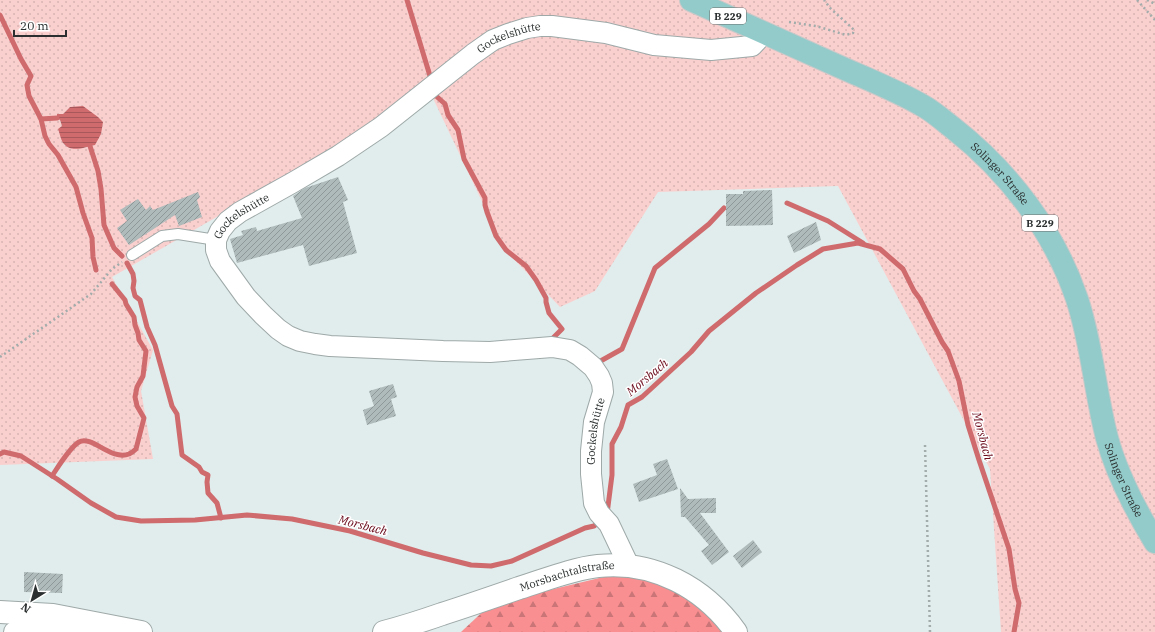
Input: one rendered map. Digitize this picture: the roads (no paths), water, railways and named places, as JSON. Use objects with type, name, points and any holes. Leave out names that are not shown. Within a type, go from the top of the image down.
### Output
[{"type":"main road","name":"Solinger Straße","points":[[691,0],[892,90],[926,108],[970,142],[992,162],[1018,191],[1047,234],[1066,269],[1077,300],[1087,340],[1107,437],[1115,465],[1135,508],[1155,542]]},
{"type":"main road","name":"Morsbachtalstraße","points":[[384,632],[414,624],[565,573],[597,566],[613,565],[650,570],[679,581],[694,590],[707,601],[720,613],[736,632]]},
{"type":"main road","points":[[6,614],[53,615],[141,632]]},
{"type":"street","name":"Gockelshütte","points":[[629,566],[594,503],[591,474],[591,451],[594,422],[603,392],[602,382],[593,367],[580,356],[570,350],[552,347],[490,352],[330,346],[300,341],[288,336],[278,329],[246,297],[220,261],[216,250],[216,240],[220,231],[228,221],[240,212],[338,156],[381,128],[473,54],[493,40],[508,34],[527,28],[552,26],[606,33],[654,45],[711,50],[752,46],[764,33]]},
{"type":"street","points":[[6,614],[31,631],[77,632],[102,624]]},
{"type":"lane","points":[[132,256],[162,236],[178,234],[216,240]]},
{"type":"waterway","points":[[407,0],[430,76]]},
{"type":"waterway","points":[[0,15],[21,59],[31,76],[27,85],[29,96],[41,119],[45,136],[49,144],[58,155],[76,187],[92,238],[93,257],[96,270]]},
{"type":"waterway","points":[[435,95],[445,104],[448,115],[458,130],[464,159],[485,198],[487,212],[496,236],[506,250],[526,266],[536,280],[546,298],[549,313],[562,329],[552,339],[556,340]]},
{"type":"waterway","points":[[41,119],[57,118]]},
{"type":"waterway","points":[[90,146],[98,171],[104,225],[114,248],[122,256]]},
{"type":"waterway","points":[[787,203],[828,221],[863,243]]},
{"type":"waterway","points":[[595,362],[597,363],[622,349],[655,268],[709,224],[724,208]]},
{"type":"waterway","name":"Morsbach","points":[[607,514],[612,475],[612,444],[621,427],[628,405],[642,397],[691,352],[709,331],[756,293],[797,265],[823,249],[858,243],[880,249],[903,269],[948,351],[959,381],[968,425],[1009,549],[1015,589],[1019,603],[1014,632]]},
{"type":"waterway","points":[[127,263],[133,274],[133,288],[135,296],[140,300],[147,327],[155,345],[172,406],[177,414],[182,455],[199,467],[202,472],[208,475],[208,493],[217,503],[221,518]]},
{"type":"waterway","points":[[52,476],[68,453],[79,442],[90,442],[115,454],[122,455],[129,454],[136,449],[144,418],[137,406],[135,397],[137,387],[143,376],[146,351],[139,340],[134,317],[125,300],[112,284]]},
{"type":"waterway","name":"Morsbach","points":[[0,454],[4,452],[21,456],[91,503],[116,517],[141,521],[195,520],[247,515],[292,519],[350,531],[423,553],[471,565],[491,566],[512,561],[585,528],[594,526],[600,521]]}]
